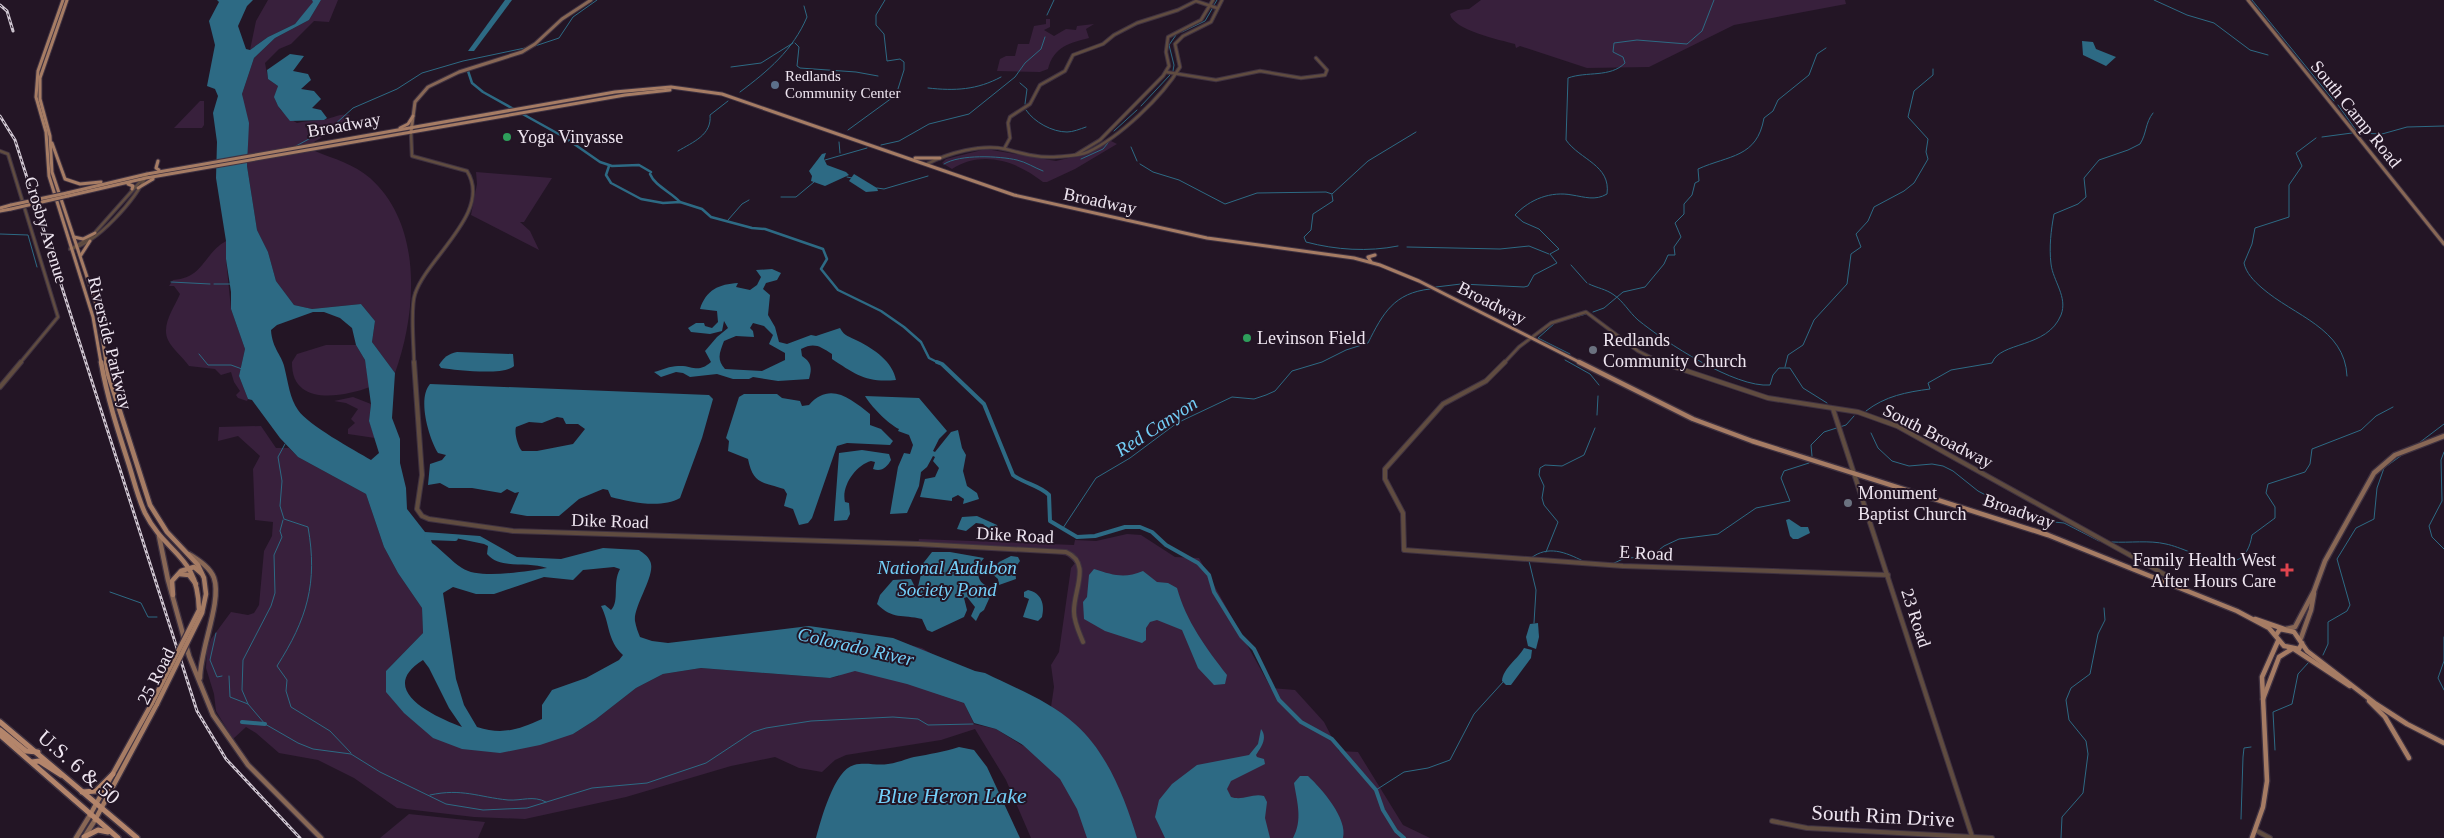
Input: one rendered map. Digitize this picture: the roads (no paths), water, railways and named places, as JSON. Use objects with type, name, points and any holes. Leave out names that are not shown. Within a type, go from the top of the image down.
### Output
[{"type":"highway","name":"U.S. 6 & 50","points":[[0,722],[38,752],[74,786],[137,838]]},
{"type":"highway","points":[[0,730],[26,751],[38,752]]},
{"type":"highway","name":"U.S. 6 & 50","points":[[0,735],[115,836]]},
{"type":"highway","points":[[32,762],[39,761],[55,773],[64,776]]},
{"type":"highway","points":[[74,786],[84,793],[93,793],[101,788],[113,774]]},
{"type":"highway","points":[[84,838],[98,830],[115,836]]},
{"type":"main road","name":"Riverside Parkway","points":[[63,0],[38,71],[35,93],[46,132],[48,171],[70,249],[93,317],[106,394],[144,511],[158,532],[164,549],[168,583],[201,688],[216,721],[246,764],[321,838]]},
{"type":"main road","name":"Riverside Parkway","points":[[67,0],[42,70],[39,85],[40,99],[50,136],[52,172],[100,318],[108,374],[140,476],[151,509],[165,529]]},
{"type":"main road","points":[[412,130],[417,99],[431,85],[459,72],[506,58],[526,49],[562,19],[591,0]]},
{"type":"main road","name":"South Camp Road","points":[[2248,0],[2444,244]]},
{"type":"main road","name":"Broadway","points":[[0,210],[206,163],[412,130],[446,120],[451,115],[457,118],[480,116],[654,87],[695,89],[745,100],[1022,197],[1231,242],[1334,254],[1373,263],[1419,281],[1693,420],[2032,529],[2253,618],[2276,635]]},
{"type":"main road","name":"Broadway","points":[[68,194],[133,176],[178,173],[380,133],[444,126],[637,93],[695,89]]},
{"type":"main road","points":[[611,93],[630,91],[637,93]]},
{"type":"main road","points":[[380,133],[404,126],[413,116]]},
{"type":"main road","points":[[444,126],[449,122],[480,116]]},
{"type":"main road","points":[[50,136],[62,175],[68,181],[88,184],[133,176]]},
{"type":"main road","points":[[904,156],[921,159],[940,158]]},
{"type":"main road","points":[[940,158],[935,164],[941,169]]},
{"type":"main road","points":[[158,161],[156,168],[158,170],[181,168]]},
{"type":"main road","points":[[138,188],[152,179],[178,173]]},
{"type":"main road","points":[[108,186],[128,184],[133,186],[132,189]]},
{"type":"main road","points":[[74,237],[83,239],[95,233]]},
{"type":"main road","points":[[81,258],[83,249],[90,241]]},
{"type":"main road","points":[[1373,263],[1368,257],[1375,255]]},
{"type":"main road","points":[[2252,838],[2264,801],[2267,781],[2262,677],[2278,647],[2276,635],[2278,630],[2294,627],[2314,591],[2325,561],[2374,473],[2395,455],[2444,436]]},
{"type":"main road","points":[[134,478],[140,476]]},
{"type":"main road","name":"25 Road","points":[[76,838],[102,808],[200,612],[206,591],[198,563],[165,529]]},
{"type":"main road","name":"25 Road","points":[[158,532],[195,575],[200,612]]},
{"type":"main road","name":"Riverside Parkway","points":[[185,550],[210,571],[216,588],[200,655],[201,688]]},
{"type":"main road","points":[[173,594],[172,581],[176,575],[190,567],[197,568],[203,577]]},
{"type":"main road","points":[[176,575],[190,575],[198,588]]},
{"type":"main road","points":[[2263,702],[2269,679],[2279,657],[2301,647],[2313,603],[2314,591]]},
{"type":"main road","name":"Broadway","points":[[2253,618],[2285,629],[2302,640]]},
{"type":"main road","points":[[2302,640],[2307,651],[2359,691],[2385,717],[2409,758]]},
{"type":"main road","points":[[2278,641],[2359,691],[2402,721],[2444,743]]},
{"type":"main road","name":"25 Road","points":[[84,838],[96,804],[154,703]]},
{"type":"street","points":[[1069,156],[1082,152],[1100,140],[1168,72],[1169,66],[1164,50],[1167,40],[1178,30],[1198,22],[1205,15],[1212,0]]},
{"type":"street","points":[[927,164],[940,158],[983,148],[1004,149],[1033,156],[1069,156],[1092,150],[1125,127],[1148,106],[1177,74],[1180,63],[1175,44],[1183,36],[1208,24],[1222,0]]},
{"type":"street","points":[[1004,149],[1010,138],[1008,123],[1010,117],[1032,103],[1040,85],[1065,71],[1073,55],[1103,44],[1114,35],[1137,23],[1178,10],[1196,1],[1209,7],[1218,8]]},
{"type":"street","points":[[1168,72],[1207,81],[1227,79],[1252,71],[1272,72],[1294,77],[1318,77],[1327,72],[1316,58]]},
{"type":"street","name":"Dike Road","points":[[412,130],[410,152],[415,158],[467,171],[474,182],[470,208],[444,251],[419,280],[414,296],[414,381],[422,475],[417,509],[422,516],[439,521],[513,531],[919,544],[1068,552],[1076,557],[1080,567],[1074,613],[1083,642]]},
{"type":"street","name":"Crosby Avenue","points":[[0,151],[8,154],[58,315],[58,319],[0,387]]},
{"type":"street","points":[[70,249],[90,241],[147,176]]},
{"type":"street","points":[[77,247],[95,233],[141,179]]},
{"type":"street","name":"South Broadway","points":[[1530,338],[1555,320],[1584,312],[1591,314],[1638,351],[1659,362],[1768,398],[1858,412],[1897,426],[2173,579],[2184,589]]},
{"type":"street","name":"E Road","points":[[1530,338],[1486,381],[1442,404],[1387,465],[1384,474],[1385,480],[1403,513],[1404,550],[1633,566],[1888,575]]},
{"type":"street","name":"23 Road","points":[[1833,408],[1972,836]]},
{"type":"street","name":"South Rim Drive","points":[[1772,821],[1807,828],[1992,838]]},
{"type":"street","points":[[2255,830],[2270,838]]},
{"type":"water","points":[[217,0],[253,0],[247,6],[238,26],[246,49],[250,50],[268,37],[295,24],[313,2],[312,0],[321,0],[309,20],[275,38],[254,58],[242,94],[249,123],[247,166],[257,230],[268,252],[276,281],[294,305],[312,309],[361,304],[375,321],[372,342],[395,373],[392,418],[400,439],[400,463],[406,488],[407,509],[425,532],[480,536],[517,557],[561,559],[603,548],[639,550],[648,558],[651,567],[648,582],[637,607],[635,621],[640,637],[652,641],[668,643],[809,626],[893,638],[975,671],[985,673],[1055,708],[1086,735],[1114,776],[1137,838],[1087,838],[1077,809],[1060,779],[1023,745],[996,729],[974,723],[964,703],[907,684],[855,671],[830,678],[701,668],[663,674],[636,688],[595,720],[573,734],[540,745],[500,753],[462,749],[433,738],[404,713],[386,692],[386,671],[423,633],[422,608],[398,573],[384,547],[366,494],[298,457],[280,438],[252,400],[248,399],[239,376],[245,349],[231,309],[226,241],[216,178],[217,142],[213,113],[218,96],[215,89],[207,86],[215,45],[209,21],[219,2]],"holes":[[[313,312],[324,312],[340,318],[352,328],[356,345],[365,360],[371,404],[369,421],[379,453],[371,460],[311,423],[295,406],[284,365],[272,337],[271,330],[277,325]],[[441,535],[484,544],[488,546],[487,554],[499,562],[547,568],[503,574],[470,572],[458,565],[432,543],[430,537]],[[614,567],[620,569],[616,580],[614,606],[611,610],[605,605],[601,606],[611,638],[623,655],[619,660],[586,678],[552,690],[542,705],[542,719],[525,726],[502,731],[477,727],[464,705],[456,679],[443,593],[453,587],[476,594],[494,594],[544,577],[573,580],[583,570]],[[423,660],[449,708],[462,727],[438,717],[414,701],[407,692],[405,682],[410,671]]]},
{"type":"water","points":[[505,0],[512,0],[474,51],[468,51]]},
{"type":"water","points":[[2082,41],[2093,42],[2096,49],[2116,57],[2106,66],[2083,55]]},
{"type":"water","points":[[290,54],[304,56],[293,71],[308,74],[311,80],[301,89],[314,91],[321,99],[312,108],[321,110],[327,118],[324,120],[290,121],[278,106],[274,97],[278,86],[268,79],[267,70]]},
{"type":"water","points":[[826,153],[824,159],[827,165],[849,175],[825,186],[811,181],[812,176],[809,171],[822,154]]},
{"type":"water","points":[[854,174],[877,188],[878,191],[866,192],[849,181]]},
{"type":"water","points":[[772,269],[781,273],[777,280],[766,283],[763,289],[770,295],[768,315],[775,327],[779,342],[787,344],[811,335],[816,336],[840,328],[846,335],[882,357],[891,367],[896,380],[877,380],[861,376],[832,359],[832,354],[828,351],[813,345],[801,349],[802,356],[808,361],[810,366],[809,379],[778,381],[753,377],[749,379],[733,379],[717,374],[690,377],[676,372],[661,377],[654,372],[675,366],[702,368],[711,362],[705,351],[728,328],[724,321],[722,331],[710,334],[691,332],[688,328],[696,323],[704,323],[705,326],[712,328],[718,322],[717,311],[700,309],[706,297],[714,289],[731,284],[738,283],[736,287],[750,290],[757,285],[761,277],[756,270]],"holes":[[[753,323],[764,326],[773,335],[769,344],[785,353],[785,360],[762,371],[725,369],[720,362],[720,352],[724,341],[736,336],[754,337],[753,331],[750,328]]]},
{"type":"water","points":[[457,352],[513,354],[514,366],[509,369],[490,372],[441,368],[439,365],[445,358]]},
{"type":"water","points":[[430,384],[709,395],[713,399],[702,438],[680,498],[655,504],[636,502],[611,497],[608,490],[603,489],[579,499],[559,516],[527,516],[510,513],[519,492],[515,493],[507,489],[501,493],[472,488],[449,488],[440,483],[428,485],[430,464],[442,460],[446,455],[438,453],[428,429],[424,408],[426,391]],"holes":[[[557,417],[563,418],[566,424],[578,424],[585,429],[573,444],[537,451],[522,451],[516,436],[516,427],[529,422],[542,423]]]},
{"type":"water","points":[[833,393],[840,395],[848,398],[870,414],[870,425],[881,429],[893,441],[890,445],[847,443],[837,446],[812,518],[808,523],[799,525],[793,509],[784,506],[787,494],[784,489],[760,481],[753,473],[748,459],[728,451],[729,441],[726,438],[739,397],[744,394],[777,394],[782,398],[800,401],[802,406],[809,405],[825,394]]},
{"type":"water","points":[[865,396],[919,398],[947,431],[939,439],[933,451],[935,452],[951,432],[958,430],[962,448],[966,455],[963,471],[967,486],[977,493],[979,499],[963,504],[964,499],[958,495],[952,498],[952,501],[920,497],[925,479],[935,477],[939,468],[933,461],[935,457],[933,456],[927,467],[921,472],[919,486],[907,513],[890,514],[898,467],[904,453],[910,454],[913,445],[909,435],[898,431],[899,429],[880,414]]},
{"type":"water","points":[[862,450],[889,454],[891,460],[882,469],[873,469],[875,462],[871,461],[865,463],[855,472],[845,489],[844,496],[845,502],[849,503],[850,514],[847,520],[834,521],[839,453]]},
{"type":"water","points":[[977,516],[997,525],[998,528],[991,531],[983,524],[976,523],[966,531],[957,529],[962,517]]},
{"type":"water","points":[[1789,519],[1801,527],[1808,527],[1810,533],[1798,539],[1793,539],[1790,536],[1786,520]]},
{"type":"water","name":"National Audubon Society Pond","points":[[932,552],[950,552],[984,558],[977,567],[979,577],[983,584],[993,590],[984,610],[976,621],[971,616],[975,607],[967,597],[964,598],[967,610],[964,617],[932,632],[927,630],[922,619],[898,616],[877,604],[880,595],[893,580],[911,579],[915,587],[912,591],[917,591],[922,570],[921,566]]},
{"type":"water","points":[[1011,556],[1018,557],[1020,561],[1015,568],[1016,579],[999,585],[998,579],[990,572],[999,562]]},
{"type":"water","points":[[1094,569],[1118,575],[1130,575],[1143,571],[1157,582],[1168,583],[1177,588],[1191,623],[1227,675],[1225,684],[1214,685],[1198,668],[1182,630],[1157,620],[1150,622],[1146,628],[1146,640],[1142,643],[1105,631],[1084,619],[1083,602],[1087,597],[1089,575]]},
{"type":"water","points":[[1028,590],[1037,594],[1043,604],[1042,617],[1038,621],[1023,617],[1029,599],[1024,597],[1024,592]]},
{"type":"water","points":[[1538,623],[1539,637],[1536,649],[1528,646],[1526,637],[1530,624]]},
{"type":"water","points":[[1524,648],[1532,650],[1531,658],[1511,685],[1506,685],[1502,681],[1503,676]]},
{"type":"water","points":[[1261,729],[1264,739],[1256,755],[1264,759],[1265,764],[1231,781],[1227,789],[1231,797],[1235,798],[1255,795],[1264,796],[1267,802],[1265,818],[1270,838],[1165,838],[1155,817],[1159,800],[1172,784],[1197,765],[1249,755],[1258,744]]},
{"type":"water","name":"Blue Heron Lake","points":[[959,747],[974,750],[987,767],[1020,838],[816,838],[829,797],[840,776],[847,769],[858,764],[891,763]]},
{"type":"water","points":[[1300,776],[1308,776],[1333,805],[1342,822],[1343,838],[1293,838],[1299,818],[1294,783]]},
{"type":"waterway","points":[[532,47],[559,38],[573,17],[597,0]]},
{"type":"waterway","points":[[848,130],[896,95],[904,70],[904,62],[900,59],[887,61],[884,34],[876,25],[876,15],[885,0]]},
{"type":"waterway","points":[[1047,15],[1054,0]]},
{"type":"waterway","points":[[1214,5],[1217,0]]},
{"type":"waterway","name":"Red Canyon","points":[[1436,287],[1461,284],[1524,287],[1528,286],[1534,275],[1557,263],[1550,254],[1559,249],[1539,229],[1523,222],[1515,215],[1527,205],[1549,195],[1564,194],[1594,198],[1607,194],[1607,184],[1599,169],[1566,140],[1568,78],[1612,71],[1619,68],[1625,63],[1623,57],[1613,52],[1614,43],[1637,40],[1687,44],[1702,31],[1714,0]]},
{"type":"waterway","points":[[2154,0],[2187,15],[2214,23],[2250,50],[2268,55]]},
{"type":"waterway","points":[[2252,0],[2334,101]]},
{"type":"waterway","points":[[792,44],[807,17],[804,6]]},
{"type":"waterway","points":[[1182,32],[1205,21],[1212,9]]},
{"type":"waterway","points":[[1173,71],[1174,65],[1169,45],[1176,35]]},
{"type":"waterway","points":[[881,145],[899,141],[929,124],[969,114],[1015,77],[1025,63],[1041,49],[1045,37]]},
{"type":"waterway","points":[[795,43],[799,47],[797,66],[800,68],[856,72],[878,76]]},
{"type":"waterway","points":[[731,67],[761,63],[792,44]]},
{"type":"waterway","points":[[740,92],[770,68],[792,44]]},
{"type":"waterway","points":[[296,146],[333,126],[353,108],[397,89],[422,73],[463,61],[525,48]]},
{"type":"waterway","points":[[1617,297],[1623,292],[1645,287],[1664,264],[1668,255],[1675,255],[1674,247],[1681,237],[1675,223],[1684,214],[1684,204],[1692,195],[1695,183],[1699,181],[1698,169],[1731,157],[1748,148],[1755,141],[1764,118],[1773,111],[1778,100],[1809,75],[1817,54],[1826,48]]},
{"type":"waterway","points":[[1785,367],[1788,355],[1803,345],[1814,320],[1847,284],[1851,254],[1861,247],[1856,234],[1868,221],[1874,207],[1904,191],[1914,183],[1928,159],[1926,152],[1928,139],[1908,117],[1914,91],[1933,75],[1933,69]]},
{"type":"waterway","points":[[468,71],[472,83],[483,92],[564,137],[600,162],[612,166],[639,165],[651,172]]},
{"type":"waterway","points":[[1141,106],[1170,75]]},
{"type":"waterway","points":[[928,88],[974,87],[1001,77]]},
{"type":"waterway","points":[[1020,83],[1027,89],[1025,104]]},
{"type":"waterway","points":[[678,151],[705,133],[710,122],[710,115],[728,101]]},
{"type":"waterway","points":[[2338,105],[2358,133],[2382,134],[2407,127],[2444,126]]},
{"type":"waterway","points":[[1026,110],[1039,122],[1061,132],[1069,132],[1086,127]]},
{"type":"waterway","points":[[1114,131],[1137,110]]},
{"type":"waterway","points":[[1866,411],[1896,396],[1930,389],[1928,383],[1951,370],[1992,363],[2004,351],[2035,339],[2045,334],[2054,326],[2063,308],[2063,302],[2051,264],[2050,251],[2054,214],[2078,204],[2086,197],[2084,178],[2099,160],[2140,144],[2153,113]]},
{"type":"waterway","points":[[1140,164],[1153,172],[1179,180],[1225,204],[1257,193],[1326,192],[1332,194],[1368,161],[1416,132]]},
{"type":"waterway","points":[[2322,137],[2352,133]]},
{"type":"waterway","points":[[1081,159],[1103,149],[1112,138]]},
{"type":"waterway","points":[[2316,138],[2296,153],[2302,166],[2289,185],[2289,217],[2255,228],[2252,244],[2244,263],[2253,280],[2262,288],[2328,334],[2344,360],[2347,376]]},
{"type":"waterway","points":[[839,142],[840,153]]},
{"type":"waterway","points":[[1131,147],[1137,161]]},
{"type":"waterway","points":[[825,160],[867,148]]},
{"type":"waterway","points":[[262,155],[271,154]]},
{"type":"waterway","points":[[944,164],[969,157],[1000,158],[1020,161],[1043,171]]},
{"type":"waterway","points":[[609,166],[606,175],[611,183],[641,199],[663,203],[680,202]]},
{"type":"waterway","points":[[650,174],[659,185],[680,202]]},
{"type":"waterway","points":[[877,188],[884,189],[928,176]]},
{"type":"waterway","points":[[847,177],[852,178]]},
{"type":"waterway","points":[[781,197],[796,197],[814,182]]},
{"type":"waterway","points":[[1332,195],[1333,201],[1313,214],[1311,230],[1304,237],[1306,242],[1352,249],[1398,246]]},
{"type":"waterway","points":[[728,220],[742,204],[749,200]]},
{"type":"waterway","points":[[680,202],[702,209],[711,217],[752,228],[765,229],[823,249],[827,259],[821,269],[838,290],[881,311],[904,327],[921,342],[929,358],[937,362]]},
{"type":"waterway","points":[[0,234],[28,235],[37,267]]},
{"type":"waterway","points":[[1407,247],[1500,249],[1529,246],[1549,254]]},
{"type":"waterway","points":[[1571,265],[1587,283]]},
{"type":"waterway","points":[[171,282],[210,284]]},
{"type":"waterway","points":[[214,284],[230,284]]},
{"type":"waterway","points":[[1589,284],[1608,291],[1617,297]]},
{"type":"waterway","name":"Red Canyon","points":[[1063,528],[1096,478],[1130,458],[1177,423],[1232,397],[1254,399],[1266,395],[1275,391],[1292,371],[1322,362],[1346,350],[1368,343],[1379,322],[1391,306],[1407,295],[1430,289]]},
{"type":"waterway","points":[[1593,312],[1604,308],[1617,297]]},
{"type":"waterway","points":[[1617,297],[1638,320],[1665,340],[1720,372],[1755,384],[1770,385],[1773,375],[1779,368],[1790,368],[1803,388],[1827,403]]},
{"type":"waterway","points":[[1568,319],[1586,314]]},
{"type":"waterway","points":[[1555,323],[1538,338],[1570,354]]},
{"type":"waterway","points":[[199,354],[208,365],[231,365],[242,369]]},
{"type":"waterway","points":[[1565,360],[1590,374],[1599,385]]},
{"type":"waterway","points":[[937,362],[942,364],[984,404],[1013,475],[1049,495],[1050,521],[1077,537],[1095,536],[1125,527],[1140,527],[1152,532],[1166,545],[1198,563],[1209,575],[1214,592],[1241,636],[1254,649],[1279,700],[1301,722],[1332,739],[1376,790],[1383,810],[1396,831],[1404,838]]},
{"type":"waterway","points":[[1597,415],[1598,396]]},
{"type":"waterway","points":[[2112,542],[2160,543],[2178,547],[2217,561],[2229,562],[2239,559],[2247,550],[2252,535],[2275,518],[2275,507],[2266,493],[2268,484],[2305,472],[2310,464],[2312,449],[2361,430],[2376,416],[2393,407]]},
{"type":"waterway","points":[[1812,456],[1811,445],[1824,432],[1846,425],[1854,416]]},
{"type":"waterway","points":[[2419,443],[2444,424]]},
{"type":"waterway","points":[[1546,552],[1558,522],[1544,505],[1542,498],[1544,486],[1539,475],[1540,468],[1545,465],[1562,466],[1584,455],[1595,428]]},
{"type":"waterway","points":[[1871,433],[1878,448],[1892,461],[1909,466],[1932,464],[1943,466],[1953,471],[1978,491],[2033,520],[2064,523],[2099,541]]},
{"type":"waterway","points":[[285,444],[278,457],[282,481],[280,506],[284,519],[308,527],[312,566],[308,600],[303,616],[277,666],[287,680],[286,691],[291,707],[330,731],[351,753]]},
{"type":"waterway","points":[[2444,452],[2441,460],[2442,501],[2429,526],[2432,537],[2444,549]]},
{"type":"waterway","points":[[2323,655],[2328,644],[2328,622],[2347,611],[2350,605],[2337,559],[2356,528],[2374,519],[2377,488],[2384,468],[2402,455]]},
{"type":"waterway","points":[[1612,564],[1625,558],[1650,557],[1664,546],[1679,539],[1718,534],[1756,508],[1790,501],[1781,478],[1784,471],[1809,463]]},
{"type":"waterway","points":[[248,704],[242,690],[243,660],[271,606],[275,593],[274,555],[282,537],[280,531],[283,520]]},
{"type":"waterway","name":"Colorado River","points":[[427,537],[455,538]]},
{"type":"waterway","points":[[1546,552],[1557,551],[1583,561]]},
{"type":"waterway","points":[[1531,558],[1546,552]]},
{"type":"waterway","points":[[1529,561],[1536,590],[1534,623]]},
{"type":"waterway","points":[[1591,565],[1606,566]]},
{"type":"waterway","points":[[110,592],[141,603],[148,617],[157,617]]},
{"type":"waterway","points":[[2061,838],[2062,817],[2083,793],[2088,754],[2086,741],[2069,720],[2066,700],[2071,688],[2090,674],[2098,634],[2105,620],[2104,608]]},
{"type":"waterway","points":[[216,633],[210,660],[217,677],[222,676]]},
{"type":"waterway","points":[[2444,637],[2444,661],[2438,678],[2444,690]]},
{"type":"waterway","points":[[2275,750],[2273,712],[2292,704],[2298,674],[2309,662]]},
{"type":"waterway","points":[[229,676],[230,697],[248,704]]},
{"type":"waterway","points":[[1376,790],[1404,772],[1428,768],[1450,760],[1474,714],[1504,681]]},
{"type":"waterway","points":[[248,704],[265,724],[298,743],[313,749],[351,754],[380,772],[446,804],[483,810],[527,808],[592,788],[647,783],[706,763],[753,732],[766,728],[811,721],[893,717],[918,719],[928,725],[973,724]]},
{"type":"waterway","points":[[242,722],[265,724]]},
{"type":"waterway","points":[[2241,819],[2244,748],[2251,747]]},
{"type":"waterway","points":[[430,795],[451,792],[508,800],[532,799],[546,802]]},
{"type":"railway","points":[[0,5],[7,11],[13,31]]},
{"type":"railway","points":[[0,116],[15,140],[197,711],[226,759],[300,838]]},
{"type":"place","name":"Redlands Community Center","points":[[775,85]]},
{"type":"place","name":"Yoga Vinyasse","points":[[507,137]]},
{"type":"place","name":"Levinson Field","points":[[1247,338]]},
{"type":"place","name":"Redlands Community Church","points":[[1593,350]]},
{"type":"place","name":"Monument Baptist Church","points":[[1848,503]]},
{"type":"place","name":"Family Health West After Hours Care","points":[[2287,570]]}]
